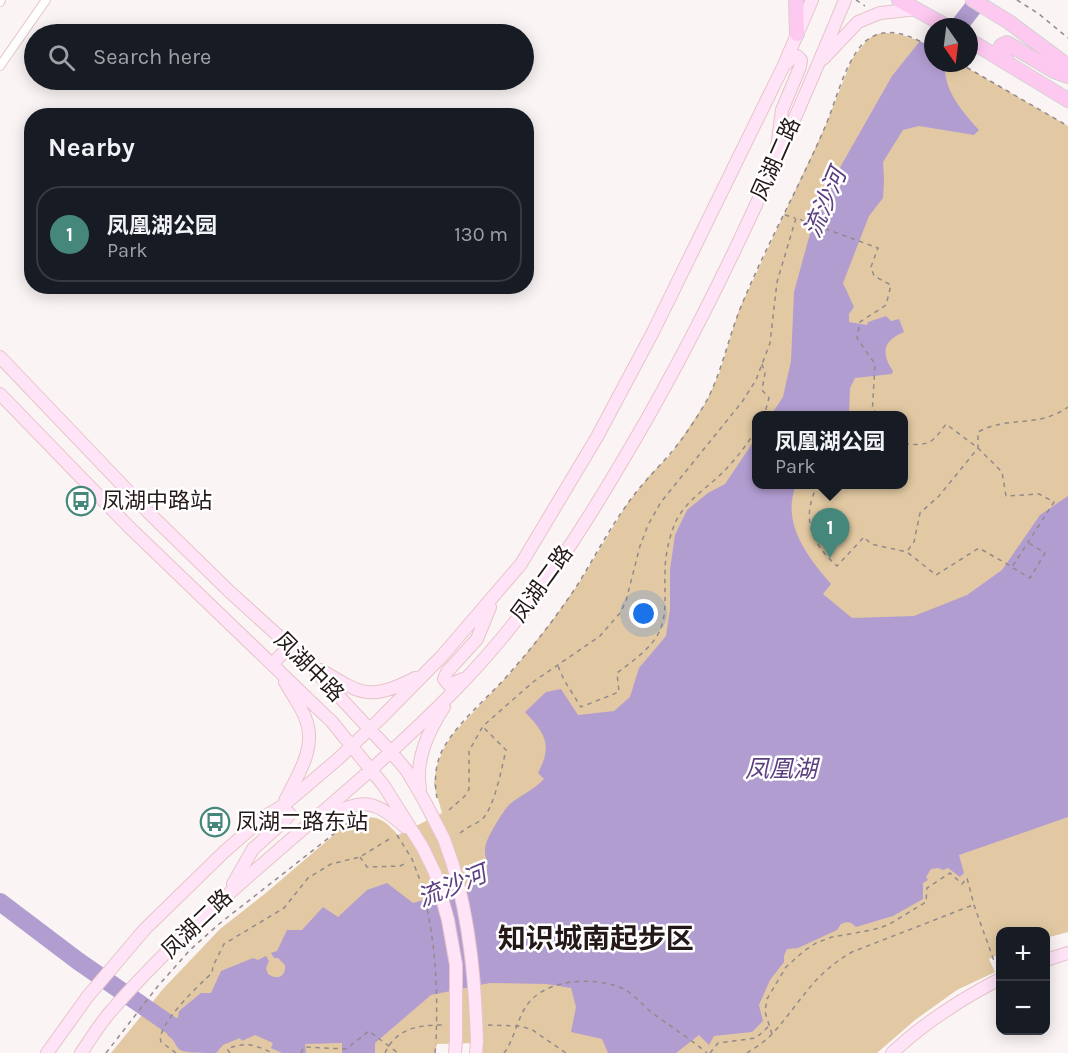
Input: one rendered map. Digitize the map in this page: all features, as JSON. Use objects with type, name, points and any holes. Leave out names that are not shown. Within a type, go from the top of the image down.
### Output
[{"type":"main road","points":[[796,0],[797,34]]},
{"type":"main road","points":[[899,0],[932,18]]},
{"type":"main road","points":[[973,0],[1009,22],[1068,66]]},
{"type":"main road","points":[[1009,63],[1000,49],[1007,43],[1054,71],[1068,76]]},
{"type":"main road","points":[[978,45],[1068,100]]},
{"type":"street","points":[[29,24],[46,0]]},
{"type":"street","name":"凤湖二路","points":[[47,1053],[88,996],[145,929],[178,895],[264,817],[284,805],[369,729],[427,672],[521,564],[567,491],[653,332],[783,67],[812,0]]},
{"type":"street","name":"凤湖二路","points":[[81,1053],[110,1012],[171,946],[228,893],[391,752],[456,689],[515,623],[557,566],[584,527],[654,410],[729,267],[845,0]]},
{"type":"street","points":[[818,65],[858,22],[880,13],[917,9]]},
{"type":"street","points":[[0,66],[24,32]]},
{"type":"street","points":[[775,160],[782,110],[801,60],[793,56],[783,67]]},
{"type":"street","name":"凤湖中路","points":[[0,357],[149,513],[230,592],[305,660],[407,771],[433,817],[453,865],[467,917],[476,993],[476,1047]]},
{"type":"street","name":"凤湖中路","points":[[1,397],[129,527],[332,722],[372,769],[417,838],[435,873],[448,920],[456,965],[456,1047]]},
{"type":"street","points":[[469,675],[449,685],[444,679],[447,672],[477,639],[494,597]]},
{"type":"street","points":[[284,805],[306,760],[309,744],[306,720],[276,667],[290,646]]},
{"type":"street","points":[[305,660],[349,688],[372,694],[396,688],[427,672]]},
{"type":"street","points":[[433,817],[420,786],[422,752],[434,723],[456,689]]},
{"type":"street","points":[[304,827],[354,805],[372,804],[390,813],[417,838]]},
{"type":"street","points":[[228,893],[253,849],[290,814],[288,811],[279,810],[264,817]]},
{"type":"street","points":[[1050,959],[1068,953]]},
{"type":"street","points":[[892,1053],[947,1009],[969,994],[996,981]]},
{"type":"path","points":[[864,5],[866,0]]},
{"type":"path","points":[[1017,0],[1068,38]]},
{"type":"path","points":[[438,801],[434,785],[436,768],[452,735],[513,670],[552,621],[579,583],[627,504],[650,475],[671,454],[706,402],[719,374],[739,310],[825,127],[852,58],[868,39],[878,34],[906,34],[924,43]]},
{"type":"path","points":[[975,72],[1068,126]]},
{"type":"path","points":[[784,214],[878,248],[871,267],[874,276],[891,285],[886,305],[860,322],[857,338],[875,364],[873,411]]},
{"type":"path","points":[[449,810],[465,796],[469,789],[469,750],[483,726],[521,692],[600,636],[612,624],[626,601],[640,546],[648,525],[676,484],[742,402],[756,380],[770,343],[777,282],[796,218]]},
{"type":"path","points":[[762,363],[765,373],[762,390],[769,398],[766,411]]},
{"type":"path","points":[[908,552],[914,542],[920,513],[939,496],[978,448],[978,432],[987,426],[1003,422],[1039,420],[1053,416],[1068,407]]},
{"type":"path","points":[[908,444],[923,445],[936,437],[946,424],[978,448],[1002,472],[1006,496],[1039,494],[1054,502],[1012,567]]},
{"type":"path","points":[[558,665],[580,707],[619,692],[617,674],[656,638],[664,621],[665,572],[668,547],[675,523],[686,504],[729,466],[752,435]]},
{"type":"path","points":[[816,489],[809,513],[811,527],[822,553],[837,566],[864,537],[871,544],[908,552],[936,575],[979,548],[1030,578],[1045,553],[1029,542]]},
{"type":"path","points":[[460,833],[474,822],[480,821],[488,811],[496,791],[506,750],[483,726]]},
{"type":"path","points":[[106,1053],[158,986],[190,950],[219,924],[349,822],[363,816]]},
{"type":"path","points":[[393,830],[412,859],[421,883],[432,928],[438,992],[435,1053]]},
{"type":"path","points":[[176,1053],[161,1042],[160,1034],[174,1013],[212,973],[224,944],[284,908],[308,878],[319,870],[331,864],[360,857],[391,838]]},
{"type":"path","points":[[360,857],[367,867],[400,866],[406,862]]},
{"type":"path","points":[[772,1034],[765,1012],[767,999],[786,967],[816,943],[832,937],[888,925],[926,902],[927,888],[950,873],[962,884],[967,878],[994,962]]},
{"type":"path","points":[[747,1053],[772,1034],[807,988],[835,962],[852,952],[974,905]]},
{"type":"path","points":[[504,1053],[511,1044],[524,1011],[532,1000],[542,993],[567,983],[591,982],[619,987],[634,995],[709,1053],[718,1042],[756,1038],[769,1025]]},
{"type":"path","points":[[385,1053],[388,1044],[415,1026],[442,1025]]},
{"type":"path","points":[[478,1025],[518,1026],[531,1029],[566,1053]]},
{"type":"path","points":[[302,1053],[304,1047],[346,1049],[369,1031],[398,1053]]},
{"type":"path","points":[[230,1053],[227,1049],[240,1044],[253,1045],[273,1053]]},
{"type":"shaded area","points":[[877,34],[899,34],[924,44],[924,72],[975,72],[1068,126],[1068,932],[1050,937],[1050,927],[996,927],[996,956],[989,959],[995,972],[957,990],[915,1020],[877,1053],[482,1053],[479,1043],[437,1044],[435,1053],[111,1053],[163,989],[220,929],[349,822],[370,817],[376,818],[382,820],[398,835],[442,813],[434,785],[436,768],[452,735],[513,670],[552,621],[579,583],[627,504],[650,475],[671,454],[706,402],[719,374],[739,310],[825,127],[852,59],[868,39]]},
{"type":"water","points":[[920,41],[924,43],[924,72],[945,72],[955,100],[979,130],[974,135],[919,126],[903,130],[883,162],[883,198],[869,216],[843,283],[854,307],[849,314],[849,322],[867,325],[868,322],[886,316],[891,321],[899,319],[904,332],[888,343],[885,352],[893,371],[892,374],[855,378],[850,388],[849,411],[774,411],[783,397],[791,361],[794,292],[817,208],[892,76]]},
{"type":"water","name":"凤凰湖","points":[[752,444],[752,489],[795,489],[792,499],[794,526],[805,550],[831,584],[823,594],[852,618],[914,616],[967,595],[1002,570],[1040,515],[1068,496],[1068,817],[959,855],[964,873],[960,877],[948,868],[931,869],[926,877],[928,880],[923,883],[923,899],[893,916],[856,927],[849,922],[843,923],[837,930],[798,948],[787,949],[784,962],[770,980],[759,1005],[763,1021],[752,1032],[714,1036],[709,1045],[699,1035],[676,1053],[608,1053],[602,1039],[571,1032],[576,1007],[571,988],[546,984],[490,983],[431,995],[375,1043],[375,1053],[342,1053],[342,1043],[305,1044],[306,1053],[282,1053],[271,1048],[273,1043],[255,1035],[242,1041],[240,1038],[223,1045],[216,1053],[180,1050],[167,1035],[178,1018],[179,1011],[201,993],[211,993],[221,971],[253,958],[258,960],[266,956],[269,961],[266,968],[268,974],[275,977],[283,975],[285,965],[278,958],[274,958],[271,953],[277,951],[287,930],[302,930],[323,907],[338,917],[367,890],[387,883],[413,903],[480,883],[487,871],[486,844],[496,823],[510,804],[544,779],[538,773],[545,755],[545,740],[538,726],[525,712],[546,692],[561,689],[578,715],[614,711],[630,697],[639,668],[666,636],[670,609],[670,569],[675,535],[687,510],[708,493],[725,484]]},
{"type":"waterway","name":"流沙河","points":[[965,18],[979,0]]},
{"type":"waterway","name":"流沙河","points":[[0,902],[78,961],[172,1026],[196,1032]]},
{"type":"place","name":"凤湖中路站","points":[[81,501]]},
{"type":"place","name":"凤凰湖公园","points":[[830,558]]},
{"type":"place","name":"凤湖二路东站","points":[[215,822]]},
{"type":"district","name":"知识城南起步区","points":[[596,938]]}]
